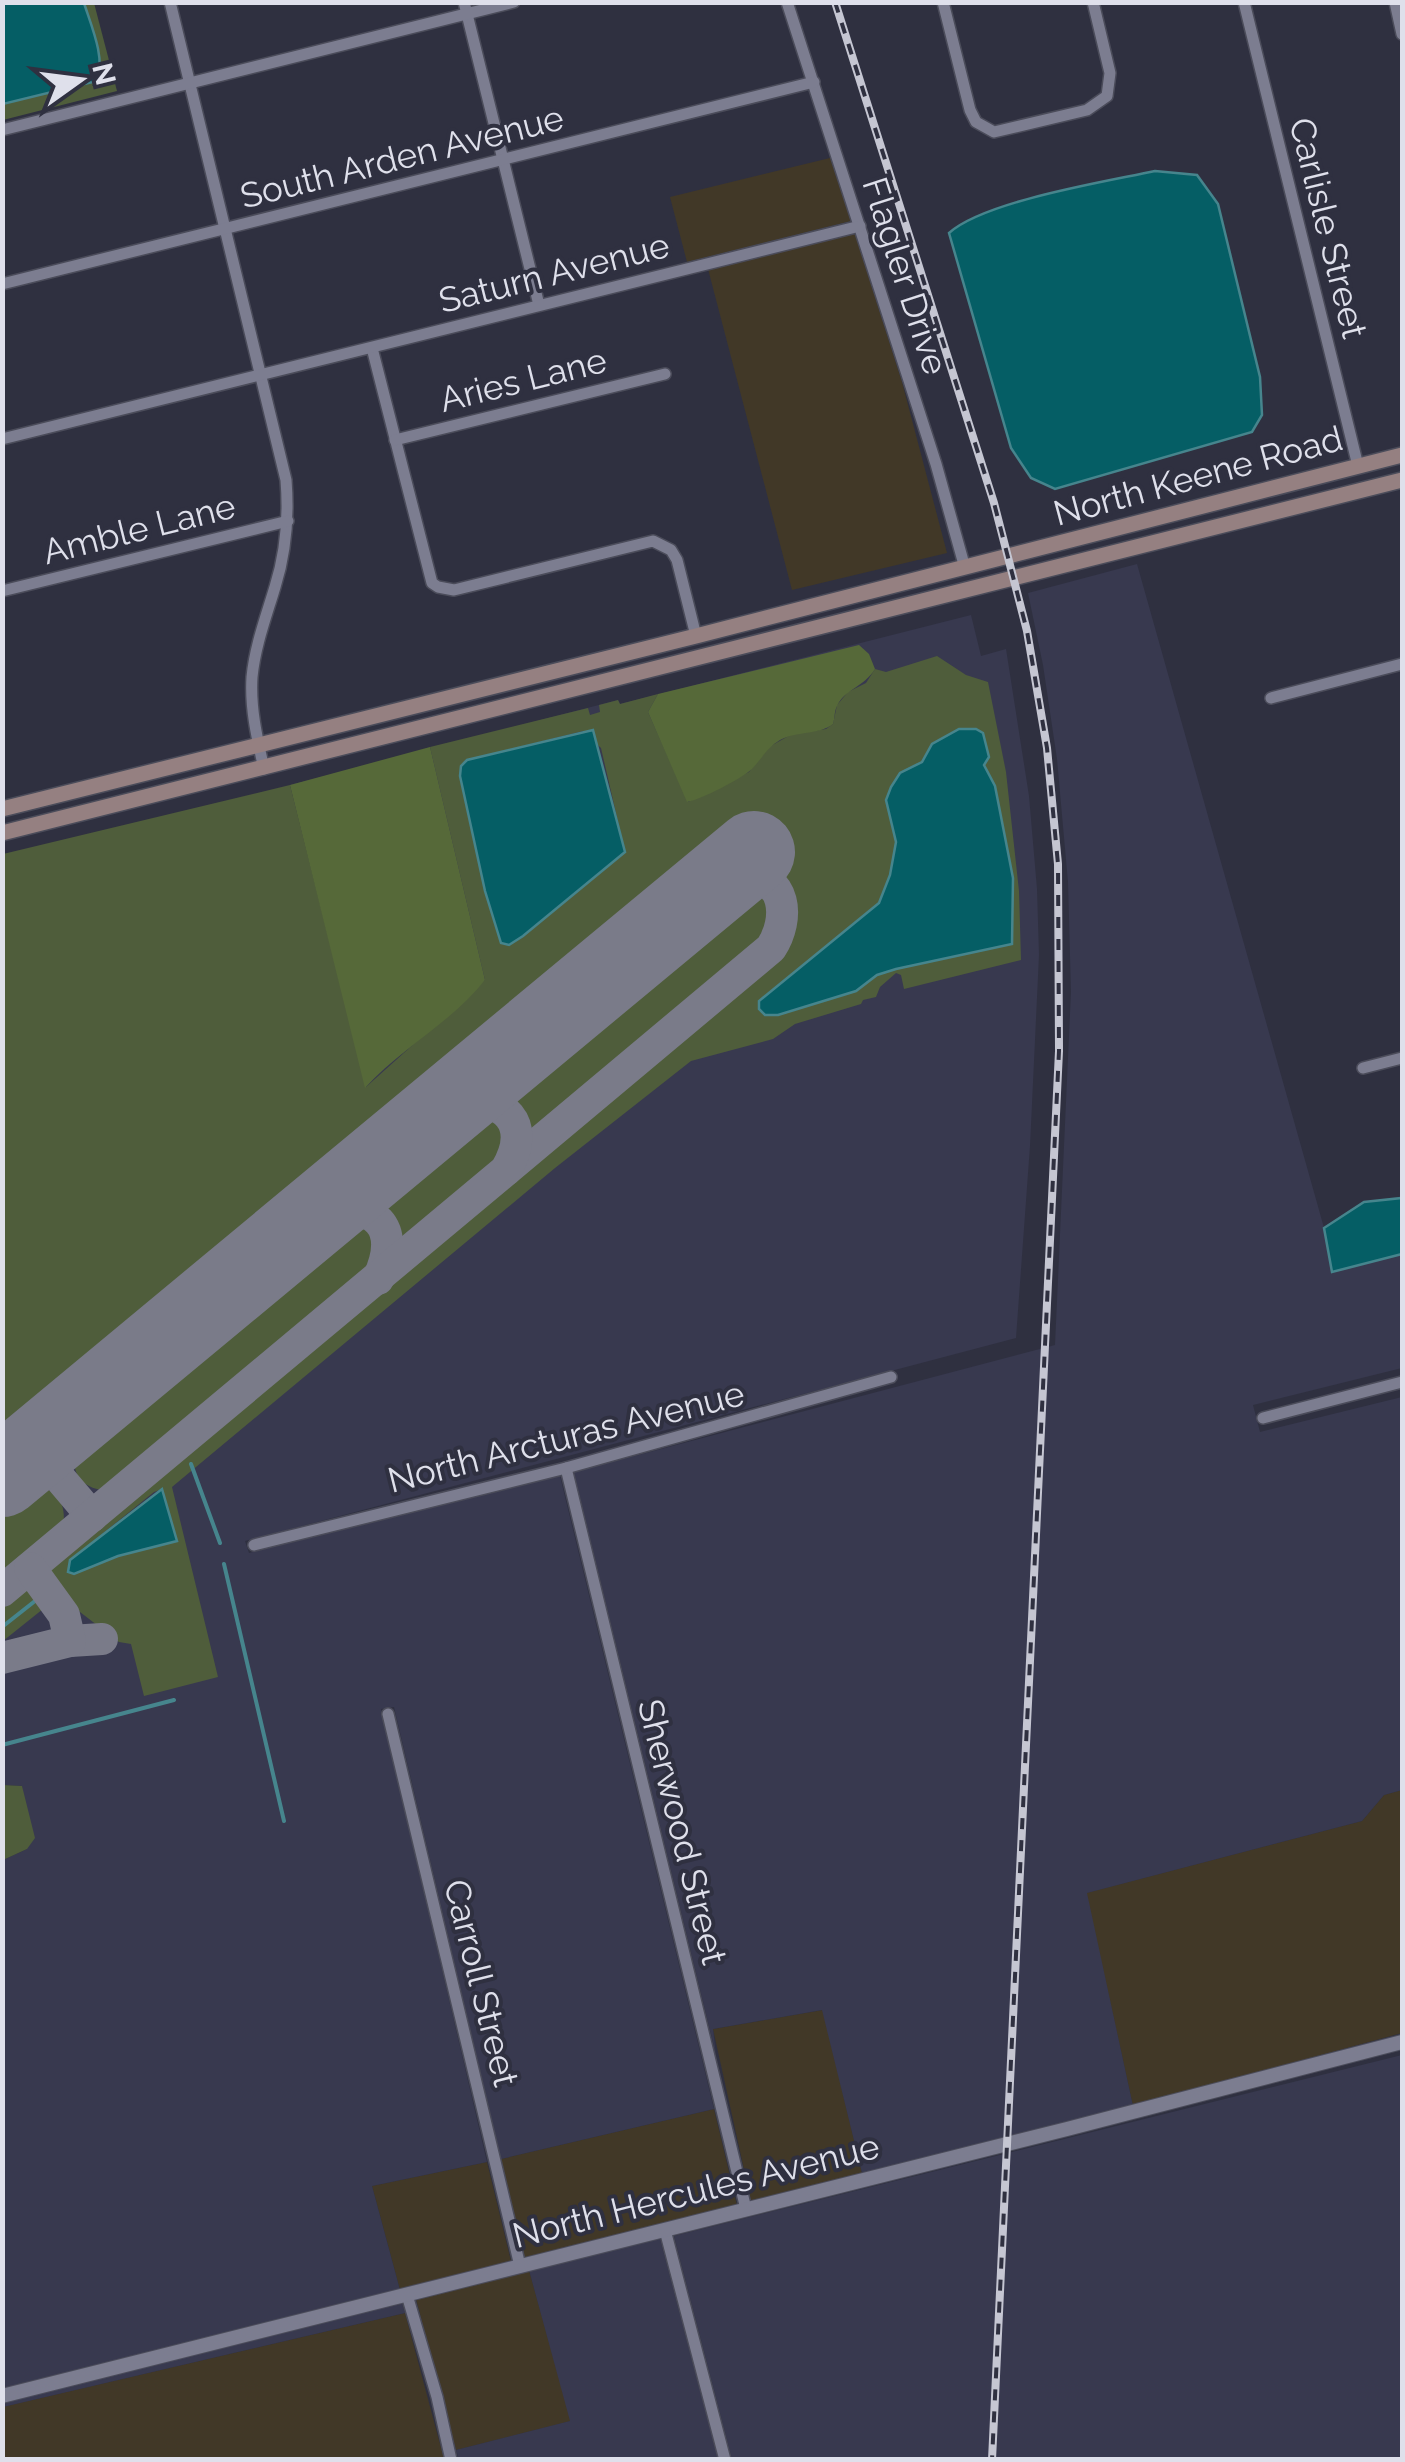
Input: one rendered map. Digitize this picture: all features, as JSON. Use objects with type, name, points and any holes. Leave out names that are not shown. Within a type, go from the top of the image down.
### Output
[{"type":"main road","name":"North Keene Road","points":[[2,808],[1402,455]]},
{"type":"main road","name":"North Keene Road","points":[[2,833],[1402,480]]},
{"type":"street","points":[[170,2],[286,480],[288,521],[284,549],[256,646],[252,678],[264,769]]},
{"type":"street","points":[[2,130],[189,84],[466,8],[514,2]]},
{"type":"street","name":"Flagler Drive","points":[[787,2],[936,464],[964,568]]},
{"type":"street","points":[[943,2],[970,110],[976,122],[994,132],[1087,110],[1107,96],[1110,73],[1093,2]]},
{"type":"street","name":"Carlisle Street","points":[[1244,2],[1358,466]]},
{"type":"street","points":[[1395,2],[1402,34]]},
{"type":"street","points":[[466,8],[538,306]]},
{"type":"street","name":"South Arden Avenue","points":[[2,284],[814,82]]},
{"type":"street","name":"Saturn Avenue","points":[[2,439],[860,226]]},
{"type":"street","points":[[372,348],[427,572],[438,587],[454,590],[653,541],[671,550],[677,560],[696,636]]},
{"type":"street","name":"Aries Lane","points":[[395,440],[664,374]]},
{"type":"street","name":"Amble Lane","points":[[2,591],[288,521]]},
{"type":"street","points":[[1271,698],[1402,664]]},
{"type":"street","points":[[1363,1068],[1402,1058]]},
{"type":"street","name":"North Arcturas Avenue","points":[[254,1545],[566,1468],[890,1377]]},
{"type":"street","points":[[1263,1418],[1402,1382]]},
{"type":"street","name":"Sherwood Street","points":[[566,1468],[746,2209]]},
{"type":"street","name":"Carroll Street","points":[[388,1714],[520,2266]]},
{"type":"street","name":"North Hercules Avenue","points":[[2,2396],[1402,2042]]},
{"type":"street","points":[[665,2230],[725,2460]]},
{"type":"street","points":[[407,2295],[451,2460]]},
{"type":"shaded area","points":[[2,3],[94,3],[117,91],[3,120]]},
{"type":"shaded area","points":[[2,3],[84,3],[99,52],[97,81],[3,104]]},
{"type":"shaded area","points":[[830,158],[851,221],[687,262],[670,197]]},
{"type":"shaded area","points":[[1155,171],[1197,175],[1218,204],[1260,377],[1262,415],[1252,432],[1055,489],[1031,478],[1011,448],[949,233],[989,211],[1017,202]]},
{"type":"shaded area","points":[[855,234],[902,382],[947,553],[792,590],[708,269]]},
{"type":"shaded area","points":[[1137,564],[1333,1271],[1402,1254],[1402,1368],[1253,1405],[1260,1432],[1402,1397],[1402,1790],[1384,1795],[1362,1821],[1087,1893],[1133,2106],[862,2173],[822,2010],[713,2029],[716,2055],[574,1472],[1055,1345],[1071,992],[1068,882],[1057,759],[1028,593]]},
{"type":"shaded area","points":[[971,615],[981,656],[1006,649],[1029,796],[1037,889],[1039,955],[1016,1338],[245,1541],[249,1553],[560,1476],[714,2109],[501,2159],[394,1707],[381,1709],[487,2162],[372,2186],[400,2290],[3,2389],[3,1860],[27,1849],[22,1786],[3,1785],[3,1356],[365,1088],[290,785],[618,700],[620,704]]},
{"type":"shaded area","points":[[859,645],[869,654],[875,669],[840,701],[833,724],[780,740],[747,773],[687,802],[648,712],[658,694]]},
{"type":"shaded area","points":[[937,656],[966,675],[988,682],[1006,772],[1019,891],[1021,960],[904,989],[901,975],[896,973],[880,987],[876,997],[861,1004],[795,1024],[773,1039],[691,1061],[555,1168],[172,1487],[218,1677],[144,1696],[131,1644],[119,1642],[80,1612],[53,1583],[49,1575],[52,1562],[782,950],[790,933],[790,901],[776,873],[741,833],[3,1450],[3,854],[290,785],[366,1087],[485,980],[430,747],[588,708],[590,715],[600,712],[599,705],[658,694],[648,712],[688,802],[749,772],[769,747],[792,734],[826,729],[833,724],[837,705],[848,692],[866,683],[875,669],[886,672]],"holes":[[[583,731],[601,748],[625,852],[523,936],[509,945],[501,943],[485,891],[460,776],[467,760]],[[922,762],[984,765],[1013,878],[1012,943],[896,969],[877,975],[856,990],[759,1001],[879,903],[890,875],[896,842],[886,800],[900,773]],[[162,1489],[177,1541],[118,1556],[74,1574],[70,1560]]]},
{"type":"shaded area","points":[[959,729],[983,733],[989,757],[984,765],[995,786],[1013,878],[1012,944],[896,969],[877,975],[856,991],[778,1015],[765,1015],[759,1009],[759,1001],[879,903],[890,875],[896,842],[886,800],[891,787],[900,773],[922,762],[932,744]]},
{"type":"shaded area","points":[[593,730],[625,852],[523,936],[509,945],[501,943],[485,891],[461,766],[467,760]]},
{"type":"shaded area","points":[[430,747],[485,980],[365,1088],[290,785]]},
{"type":"shaded area","points":[[753,887],[768,895],[775,908],[775,923],[768,939],[530,1138],[520,1107],[504,1088],[742,890]]},
{"type":"shaded area","points":[[485,1114],[498,1121],[504,1132],[506,1141],[499,1164],[402,1247],[397,1223],[376,1195],[472,1115]]},
{"type":"shaded area","points":[[1402,1198],[1402,1254],[1332,1272],[1324,1228],[1364,1202]]},
{"type":"shaded area","points":[[348,1225],[365,1230],[375,1240],[378,1255],[373,1272],[108,1491],[90,1486],[78,1477],[74,1463],[76,1444],[335,1228]]},
{"type":"shaded area","points":[[35,1486],[60,1500],[64,1514],[62,1530],[3,1579],[3,1505],[21,1489]]},
{"type":"shaded area","points":[[162,1489],[177,1541],[118,1556],[74,1574],[68,1572],[70,1560]]},
{"type":"shaded area","points":[[22,1588],[38,1594],[43,1609],[3,1641],[3,1601]]},
{"type":"shaded area","points":[[3,1785],[22,1786],[35,1838],[27,1849],[3,1860]]},
{"type":"shaded area","points":[[1402,1790],[1402,2033],[1133,2106],[1086,1893],[1362,1821],[1384,1795]]},
{"type":"shaded area","points":[[823,2010],[862,2173],[751,2201],[713,2029]]},
{"type":"shaded area","points":[[1402,2055],[1402,2459],[732,2459],[674,2236]]},
{"type":"shaded area","points":[[714,2109],[737,2205],[525,2258],[501,2159]]},
{"type":"shaded area","points":[[487,2162],[511,2261],[400,2290],[372,2186]]},
{"type":"shaded area","points":[[660,2239],[718,2459],[459,2460],[456,2450],[570,2421],[529,2270]]},
{"type":"shaded area","points":[[529,2270],[571,2421],[456,2450],[416,2299]]},
{"type":"shaded area","points":[[402,2303],[405,2313],[3,2407],[2,2402]]},
{"type":"shaded area","points":[[405,2313],[444,2459],[4,2459],[2,2407]]},
{"type":"waterway","points":[[191,1464],[220,1543]]},
{"type":"waterway","points":[[224,1564],[284,1821]]},
{"type":"waterway","points":[[2,1627],[35,1601]]},
{"type":"waterway","points":[[2,1745],[174,1700]]},
{"type":"taxiway","points":[[506,1170],[771,948],[781,924],[781,900],[776,890],[758,877],[719,881]]},
{"type":"taxiway","points":[[2,1591],[506,1170],[516,1139],[509,1116],[488,1103],[455,1101]]},
{"type":"taxiway","points":[[321,1213],[356,1210],[379,1221],[387,1244],[378,1279]]},
{"type":"taxiway","points":[[35,1449],[92,1516]]},
{"type":"taxiway","points":[[2,1658],[70,1641],[64,1615],[30,1568]]},
{"type":"taxiway","points":[[70,1641],[102,1639]]},
{"type":"runway","points":[[2,1476],[754,852]]},
{"type":"railway","points":[[835,2],[994,503],[1027,631],[1047,748],[1058,864],[1059,1051],[992,2460]]}]
